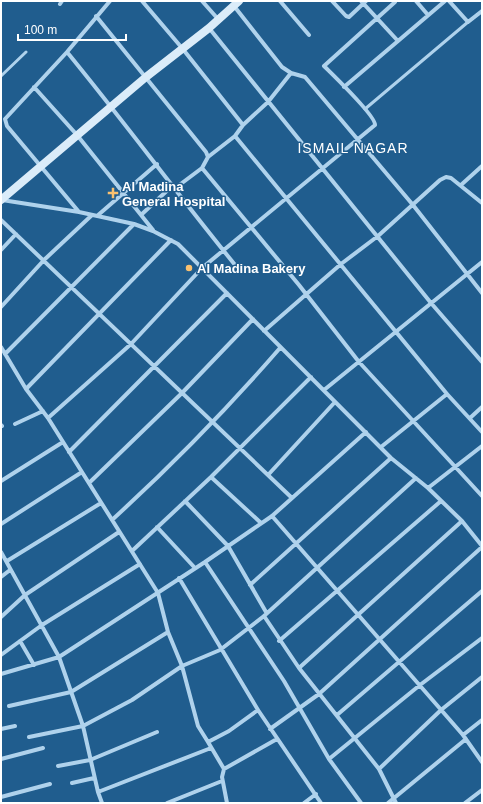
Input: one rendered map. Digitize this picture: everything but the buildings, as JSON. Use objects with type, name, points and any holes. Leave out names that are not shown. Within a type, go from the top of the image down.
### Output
[{"type":"street","points":[[80,212],[5,122],[110,1]]},
{"type":"street","points":[[142,1],[182,48],[243,125]]},
{"type":"street","points":[[202,1],[218,19]]},
{"type":"street","points":[[280,1],[309,35]]},
{"type":"street","points":[[332,1],[346,16],[352,14],[363,2],[376,18],[398,40]]},
{"type":"street","points":[[416,1],[428,15]]},
{"type":"street","points":[[344,87],[445,1]]},
{"type":"street","points":[[449,1],[468,22],[481,13]]},
{"type":"street","points":[[48,418],[131,344],[202,268],[375,125],[376,123],[365,109],[324,66],[395,2]]},
{"type":"street","points":[[1,200],[111,106],[237,4],[282,67],[305,77],[413,205],[482,293]]},
{"type":"street","points":[[96,16],[146,77],[208,157]]},
{"type":"street","points":[[209,28],[431,303],[482,362]]},
{"type":"street","points":[[67,52],[240,271]]},
{"type":"street","points":[[141,215],[173,188],[202,168],[208,157],[235,136],[243,125],[268,102],[291,72]]},
{"type":"street","points":[[34,87],[77,135],[153,231]]},
{"type":"street","points":[[235,136],[287,197],[447,394],[482,432]]},
{"type":"street","points":[[97,216],[156,164]]},
{"type":"street","points":[[461,184],[482,166]]},
{"type":"street","points":[[202,168],[251,226],[359,362],[482,496]]},
{"type":"street","points":[[264,331],[341,264],[378,236],[440,180],[446,177],[451,178],[461,184],[482,203]]},
{"type":"street","points":[[1,200],[80,212],[134,224],[153,231],[178,244],[391,458],[428,488],[462,521],[482,546],[319,694],[270,729]]},
{"type":"street","points":[[1,307],[44,260],[92,215]]},
{"type":"street","points":[[1,220],[292,498]]},
{"type":"street","points":[[5,354],[73,288],[134,224]]},
{"type":"street","points":[[1,250],[16,234]]},
{"type":"street","points":[[26,388],[171,240]]},
{"type":"street","points":[[324,390],[482,262]]},
{"type":"street","points":[[69,452],[227,293]]},
{"type":"street","points":[[89,483],[182,393],[253,319]]},
{"type":"street","points":[[1,347],[26,388],[48,418],[158,593],[168,632],[182,666],[198,726],[224,769],[222,781],[227,803]]},
{"type":"street","points":[[112,520],[162,474],[250,382],[280,348]]},
{"type":"street","points":[[132,551],[211,477],[311,377]]},
{"type":"street","points":[[381,447],[447,394]]},
{"type":"street","points":[[268,475],[336,402]]},
{"type":"street","points":[[470,418],[482,407]]},
{"type":"street","points":[[16,424],[43,411]]},
{"type":"street","points":[[1,674],[59,657],[179,578],[206,562],[272,516],[366,432]]},
{"type":"street","points":[[1,480],[63,442]]},
{"type":"street","points":[[428,488],[482,446]]},
{"type":"street","points":[[250,585],[391,458]]},
{"type":"street","points":[[1,524],[82,472]]},
{"type":"street","points":[[211,477],[261,523]]},
{"type":"street","points":[[29,737],[83,726],[132,700],[182,666],[220,650],[265,614],[416,478]]},
{"type":"street","points":[[185,501],[228,546],[280,641],[319,694],[379,769],[395,801]]},
{"type":"street","points":[[280,641],[441,501]]},
{"type":"street","points":[[7,561],[101,503]]},
{"type":"street","points":[[272,516],[465,737],[482,762]]},
{"type":"street","points":[[299,668],[462,521]]},
{"type":"street","points":[[157,527],[195,568]]},
{"type":"street","points":[[1,617],[25,595],[119,532]]},
{"type":"street","points":[[1,552],[59,657],[83,726],[94,778],[102,803]]},
{"type":"street","points":[[206,562],[230,602],[249,628],[300,709],[329,759],[361,803]]},
{"type":"street","points":[[1,655],[42,625],[140,564]]},
{"type":"street","points":[[1,577],[10,570]]},
{"type":"street","points":[[179,578],[211,631],[220,650],[270,729],[321,803]]},
{"type":"street","points":[[337,715],[482,590]]},
{"type":"street","points":[[8,706],[71,692],[168,632]]},
{"type":"street","points":[[329,759],[420,685],[482,638]]},
{"type":"street","points":[[20,641],[34,664]]},
{"type":"street","points":[[379,769],[441,710],[482,677]]},
{"type":"street","points":[[208,742],[229,731],[258,710]]},
{"type":"street","points":[[388,803],[395,801],[482,720]]},
{"type":"street","points":[[1,729],[15,726]]},
{"type":"street","points":[[58,766],[90,760],[157,732]]},
{"type":"street","points":[[224,769],[277,739]]},
{"type":"street","points":[[1,759],[43,748]]},
{"type":"street","points":[[98,792],[211,748]]},
{"type":"street","points":[[72,783],[94,778]]},
{"type":"street","points":[[167,803],[222,781]]},
{"type":"street","points":[[1,797],[50,784]]},
{"type":"street","points":[[465,803],[482,790]]},
{"type":"street","points":[[304,803],[316,794]]},
{"type":"lane","points":[[365,109],[468,22]]},
{"type":"lane","points":[[2,75],[26,52]]},
{"type":"lane","points":[[1,70],[2,75]]},
{"type":"place","name":"Al Madina General Hospital","points":[[113,193]]},
{"type":"place","name":"Al Madina Bakery","points":[[189,268]]},
{"type":"district","name":"ISMAIL NAGAR","points":[[353,148]]}]
